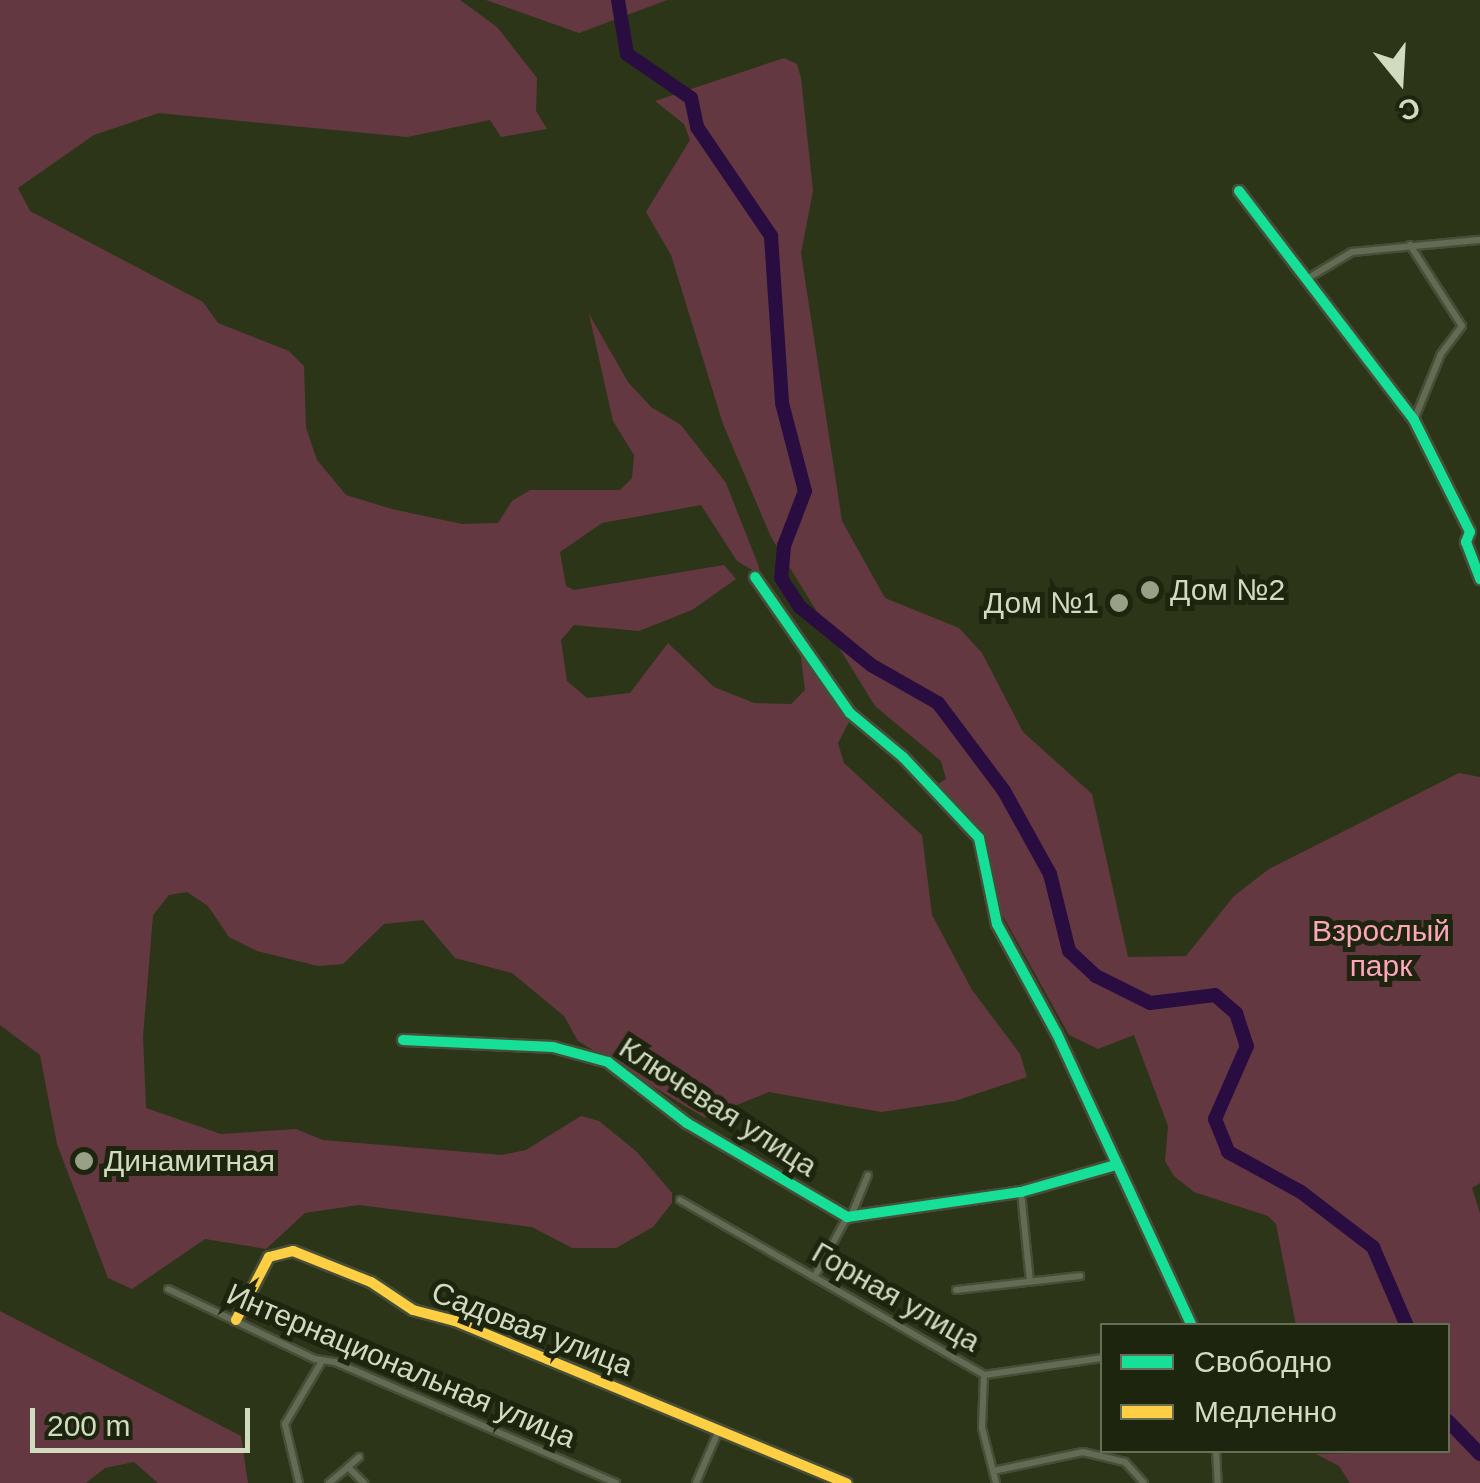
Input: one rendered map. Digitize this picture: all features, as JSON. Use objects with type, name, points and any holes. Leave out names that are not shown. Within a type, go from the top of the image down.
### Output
[{"type":"street","points":[[1239,191],[1310,277],[1356,352],[1414,420],[1475,535],[1466,542],[1480,579]]},
{"type":"street","points":[[1310,277],[1352,252],[1480,240]]},
{"type":"street","points":[[1410,245],[1462,326],[1441,354],[1414,420]]},
{"type":"street","points":[[755,577],[819,660],[836,695],[979,838],[997,924],[1057,1034],[1191,1323]]},
{"type":"street","name":"Ключевая улица","points":[[403,1040],[554,1047],[608,1062],[688,1123],[849,1216]]},
{"type":"street","points":[[849,1216],[1021,1192],[1116,1164]]},
{"type":"street","points":[[815,1276],[868,1175]]},
{"type":"street","points":[[1021,1192],[1030,1282]]},
{"type":"street","name":"Горная улица","points":[[680,1200],[984,1375],[1100,1358]]},
{"type":"street","name":"Садовая улица","points":[[236,1320],[269,1257],[293,1252],[371,1282],[413,1310],[455,1321],[847,1483]]},
{"type":"street","points":[[956,1290],[1080,1276]]},
{"type":"street","name":"Интернациональная улица","points":[[168,1289],[322,1361],[616,1483]]},
{"type":"street","points":[[299,1483],[285,1424],[322,1361]]},
{"type":"street","points":[[984,1375],[982,1428],[996,1483]]},
{"type":"street","points":[[696,1483],[719,1430]]},
{"type":"street","points":[[993,1471],[1083,1452],[1125,1462],[1144,1483]]},
{"type":"street","points":[[1216,1453],[1218,1483]]},
{"type":"street","points":[[329,1483],[359,1457]]},
{"type":"street","points":[[348,1468],[364,1483]]},
{"type":"green space","points":[[0,0],[460,0],[497,27],[537,78],[536,111],[547,129],[501,137],[490,120],[407,137],[159,113],[94,135],[18,188],[30,211],[203,302],[218,323],[289,351],[304,366],[306,428],[317,460],[346,495],[392,509],[462,524],[498,523],[512,501],[530,490],[620,490],[632,478],[634,455],[613,421],[589,314],[628,382],[651,407],[681,425],[726,483],[759,574],[737,561],[701,505],[602,523],[560,552],[566,586],[574,590],[724,565],[736,579],[692,610],[639,631],[574,625],[561,640],[567,681],[587,698],[630,693],[668,643],[714,687],[754,703],[791,704],[805,690],[799,642],[851,718],[838,743],[844,763],[922,835],[932,915],[972,990],[1020,1054],[1027,1077],[955,1101],[881,1112],[769,1092],[705,1118],[578,1041],[564,1016],[512,973],[455,958],[423,920],[384,924],[343,964],[318,966],[257,951],[229,937],[208,906],[187,892],[169,895],[153,915],[143,1037],[146,1108],[221,1134],[296,1129],[323,1140],[502,1155],[526,1150],[581,1116],[599,1121],[637,1152],[672,1193],[672,1203],[653,1227],[616,1248],[572,1248],[532,1227],[359,1205],[305,1213],[266,1249],[205,1239],[132,1289],[108,1278],[57,1144],[40,1055],[0,1025]]},
{"type":"green space","points":[[486,0],[667,0],[579,33]]},
{"type":"green space","name":"Взрослый парк","points":[[784,58],[797,64],[813,191],[801,253],[842,521],[885,598],[959,628],[982,653],[1023,732],[1092,794],[1128,957],[1186,956],[1234,896],[1269,869],[1459,773],[1480,777],[1480,1183],[1472,1188],[1480,1213],[1480,1483],[1350,1483],[1339,1466],[1316,1454],[1450,1453],[1450,1323],[1296,1323],[1276,1224],[1268,1216],[1194,1192],[1174,1176],[1165,1161],[1168,1126],[1134,1035],[1098,1049],[1069,1035],[998,907],[984,834],[938,784],[946,779],[941,761],[875,706],[771,537],[723,424],[671,255],[646,212],[690,140],[684,124],[655,101]]},
{"type":"green space","points":[[0,1311],[241,1436],[248,1483],[158,1483],[134,1462],[105,1468],[86,1483],[0,1483]]},
{"type":"waterway","points":[[618,0],[627,54],[691,98],[697,127],[771,236],[782,403],[805,491],[784,546],[781,578],[800,607],[871,665],[938,703],[1004,791],[1050,874],[1069,951],[1096,976],[1150,1003],[1215,995],[1236,1013],[1247,1046],[1215,1119],[1228,1152],[1301,1192],[1373,1247],[1406,1323]]},
{"type":"waterway","points":[[1450,1423],[1480,1454]]},
{"type":"traffic: fast","points":[[1239,191],[1414,420],[1470,532],[1466,542],[1480,579]]},
{"type":"traffic: fast","points":[[755,577],[850,713],[903,757],[979,838],[997,924],[1057,1034],[1191,1323]]},
{"type":"traffic: fast","points":[[403,1040],[553,1047],[608,1062],[687,1123],[847,1217],[1021,1192],[1116,1165]]},
{"type":"traffic: slow","points":[[236,1320],[269,1257],[293,1251],[371,1282],[413,1310],[455,1321],[847,1483]]},
{"type":"place","name":"Дом №2","points":[[1150,590]]},
{"type":"place","name":"Дом №1","points":[[1119,603]]},
{"type":"place","name":"Динамитная","points":[[84,1161]]}]
